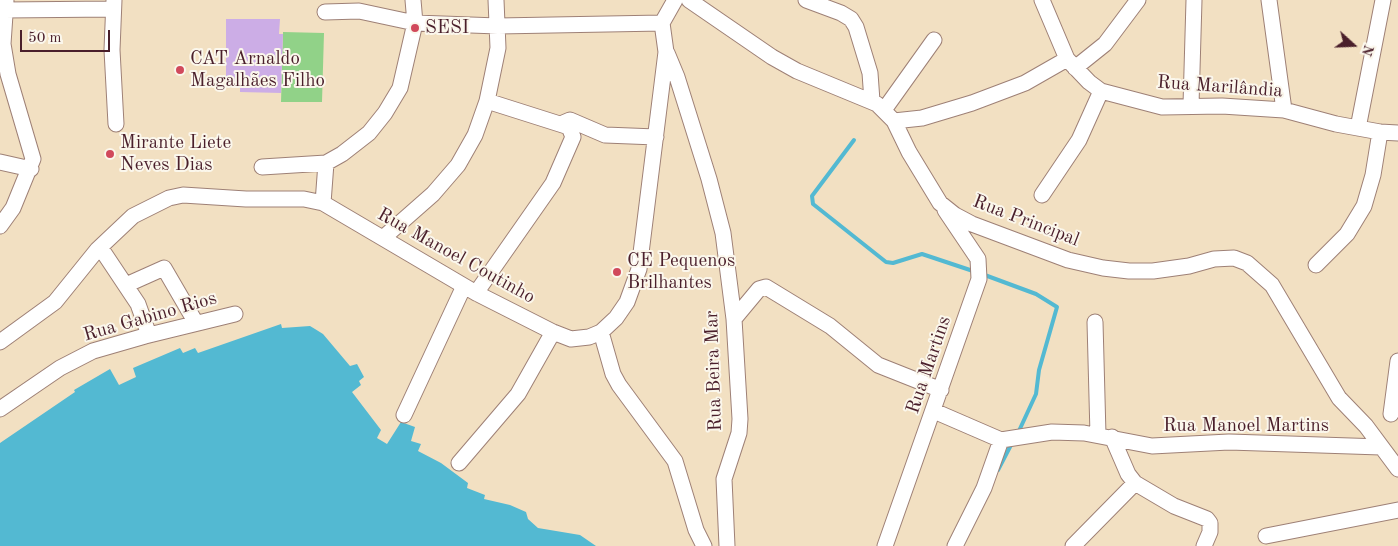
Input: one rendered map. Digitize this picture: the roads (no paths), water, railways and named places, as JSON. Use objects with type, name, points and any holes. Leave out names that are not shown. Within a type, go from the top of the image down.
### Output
[{"type":"street","points":[[343,0],[360,12]]},
{"type":"street","points":[[262,167],[326,163],[342,154],[369,133],[385,113],[400,88],[415,24],[413,0]]},
{"type":"street","points":[[383,238],[433,194],[458,165],[475,135],[487,101],[498,48],[496,0]]},
{"type":"street","points":[[675,0],[662,23],[666,52],[639,269],[635,284],[616,318],[601,332],[612,374],[675,461],[696,530],[704,546]]},
{"type":"street","name":"Rua Principal","points":[[689,0],[772,57],[797,71],[878,106],[894,121],[909,152],[940,203],[955,215],[1023,244],[1068,260],[1103,268],[1153,271],[1189,266],[1214,259],[1234,258],[1248,263],[1272,285],[1339,398],[1366,426],[1398,468]]},
{"type":"street","points":[[806,0],[841,13],[851,19],[856,27],[878,106]]},
{"type":"street","name":"Rua Marilândia","points":[[1042,0],[1071,64],[1101,91],[1162,107],[1191,105],[1284,110],[1358,128],[1398,133]]},
{"type":"street","points":[[894,121],[922,118],[972,102],[1026,83],[1071,64],[1105,44],[1138,0]]},
{"type":"street","points":[[1191,105],[1194,0]]},
{"type":"street","points":[[1269,0],[1284,110]]},
{"type":"street","points":[[1358,128],[1383,0]]},
{"type":"street","points":[[0,226],[13,208],[31,169],[33,159],[30,143],[8,74],[3,44],[5,5],[113,4],[112,50],[116,124]]},
{"type":"street","points":[[325,12],[360,12],[415,24],[498,26],[662,23]]},
{"type":"street","points":[[878,106],[934,40]]},
{"type":"street","name":"Rua Beira Mar","points":[[666,52],[677,77],[720,224],[734,319],[740,419],[739,433],[724,479],[726,546]]},
{"type":"street","points":[[1042,195],[1079,140],[1101,91]]},
{"type":"street","points":[[404,415],[470,289],[553,183],[573,137],[569,126],[487,101]]},
{"type":"street","points":[[561,124],[570,120],[605,135],[656,137]]},
{"type":"street","points":[[1316,265],[1347,234],[1364,206],[1373,175],[1380,132]]},
{"type":"street","points":[[0,162],[31,169]]},
{"type":"street","points":[[323,203],[326,163]]},
{"type":"street","name":"Rua Manoel Coutinho","points":[[0,342],[55,302],[100,247],[133,216],[169,198],[183,195],[246,199],[304,198],[323,203],[470,289],[552,332],[571,339],[589,337],[601,332]]},
{"type":"street","name":"Rua Martins","points":[[886,546],[977,288],[980,270],[978,259],[940,203]]},
{"type":"street","points":[[100,247],[138,304],[148,335]]},
{"type":"street","points":[[126,285],[164,268],[196,323]]},
{"type":"street","points":[[734,319],[759,289],[766,287],[830,326],[878,365],[941,390]]},
{"type":"street","name":"Rua Gabino Rios","points":[[0,409],[76,359],[93,351],[148,335],[236,314]]},
{"type":"street","points":[[1095,322],[1105,436],[1135,483],[1174,506],[1208,519],[1210,532],[1204,546]]},
{"type":"street","points":[[459,463],[518,394],[552,332]]},
{"type":"street","points":[[1366,426],[1394,411],[1398,361]]},
{"type":"street","points":[[934,412],[1001,440],[984,488],[956,546]]},
{"type":"street","name":"Rua Manoel Martins","points":[[1001,440],[1052,432],[1105,436],[1152,446],[1229,442],[1381,447]]},
{"type":"street","points":[[1073,546],[1135,483]]},
{"type":"street","points":[[1266,536],[1398,510]]},
{"type":"water","points":[[281,324],[282,328],[310,326],[323,334],[350,366],[357,364],[364,377],[359,381],[361,385],[352,392],[381,430],[377,438],[387,444],[401,422],[415,427],[411,441],[421,444],[418,451],[441,463],[468,483],[467,488],[485,495],[484,499],[510,505],[526,512],[528,519],[538,528],[580,535],[596,546],[0,546],[0,443],[75,392],[74,390],[110,369],[119,385],[136,377],[133,368],[180,348],[183,353],[195,348],[198,353]]},
{"type":"waterway","points":[[854,140],[812,196],[813,204],[886,262],[893,263],[922,254],[976,272]]},
{"type":"waterway","points":[[982,274],[1036,294],[1057,307],[1039,370],[1036,394],[1018,433]]},
{"type":"waterway","points":[[998,470],[1012,443]]},
{"type":"place","name":"SESI","points":[[415,28]]},
{"type":"place","name":"CAT Arnaldo Magalhães Filho","points":[[180,70]]},
{"type":"place","name":"Mirante Liete Neves Dias","points":[[110,154]]},
{"type":"place","name":"CE Pequenos Brilhantes","points":[[617,272]]}]
